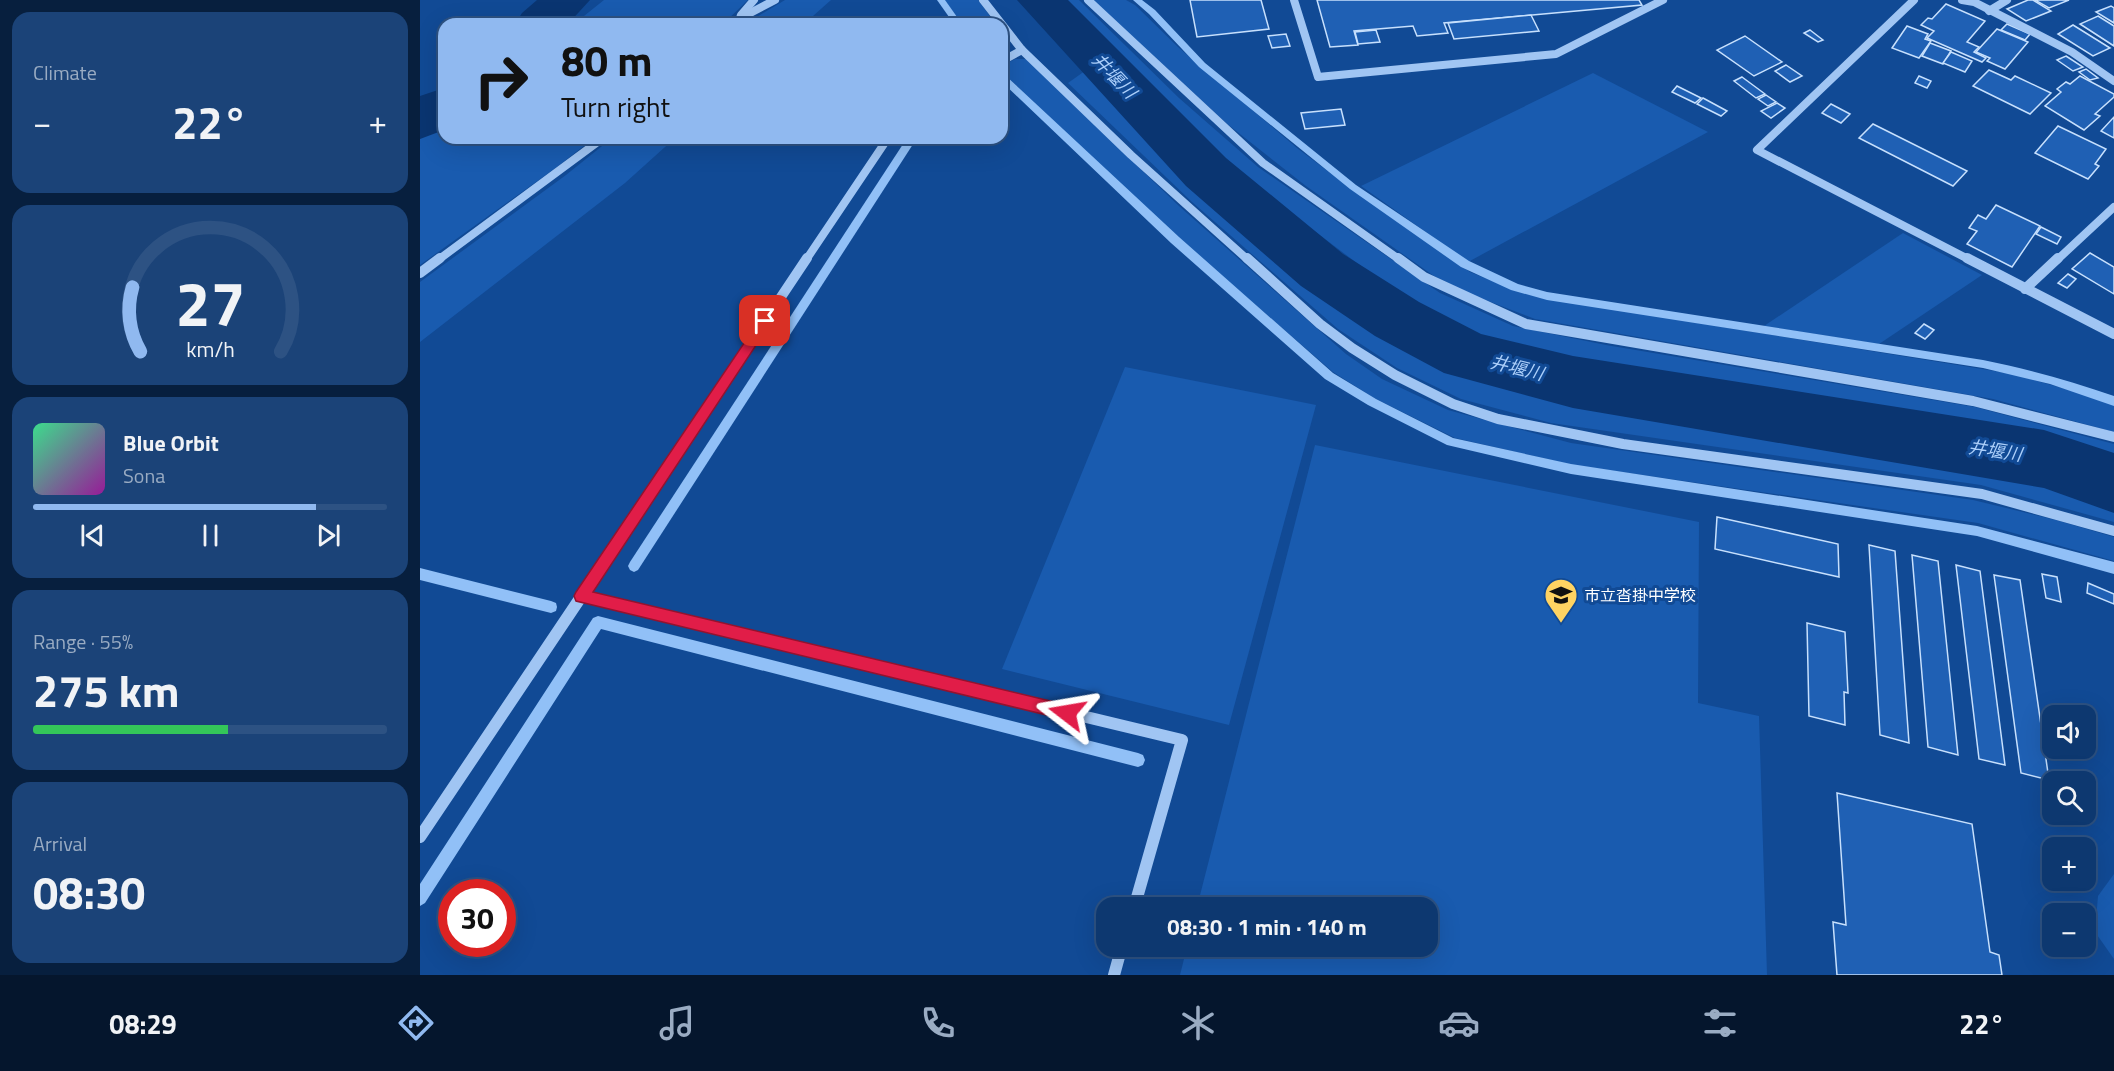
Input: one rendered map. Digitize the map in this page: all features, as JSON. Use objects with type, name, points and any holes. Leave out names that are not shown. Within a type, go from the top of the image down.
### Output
[{"type":"street","points":[[738,18],[754,0]]},
{"type":"street","points":[[741,18],[775,0]]},
{"type":"street","points":[[983,0],[997,18]]},
{"type":"street","points":[[1088,0],[1263,163],[1424,277],[1495,311],[1526,324],[1973,401],[2092,430],[2114,438]]},
{"type":"street","points":[[1294,0],[1318,77],[1556,54],[1663,0]]},
{"type":"street","points":[[1914,0],[1757,150],[2114,334]]},
{"type":"street","points":[[1962,0],[1974,2],[2072,52],[2114,81]]},
{"type":"street","points":[[1989,10],[2007,0]]},
{"type":"street","points":[[1008,32],[1022,50],[1131,155],[1320,324],[1352,348],[1395,375],[1453,404],[1498,419],[1623,444],[1982,494],[2114,531]]},
{"type":"street","points":[[1008,58],[1022,50]]},
{"type":"street","points":[[420,273],[595,144]]},
{"type":"street","points":[[420,837],[884,144]]},
{"type":"street","points":[[2025,289],[2114,207]]},
{"type":"street","points":[[582,596],[1182,740],[1137,897]]},
{"type":"street","points":[[1114,975],[1119,957]]},
{"type":"shaded area","points":[[604,0],[748,0],[729,18],[582,18]]},
{"type":"shaded area","points":[[785,0],[831,0],[811,18],[755,18]]},
{"type":"shaded area","points":[[944,0],[978,0],[992,18],[957,18]]},
{"type":"shaded area","points":[[1056,0],[1079,0],[1179,98],[1258,167],[1440,293],[1513,326],[1606,345],[1975,407],[2114,444],[2114,471],[2071,456],[1974,432],[1582,366],[1497,346],[1410,303],[1228,166],[1116,66]]},
{"type":"shaded area","points":[[1093,0],[1126,0],[1135,5],[1178,47],[1297,148],[1470,272],[1512,289],[1544,298],[2013,374],[2114,405],[2114,432],[1993,399],[1535,319],[1475,296],[1434,276],[1306,186],[1226,123]]},
{"type":"shaded area","points":[[1015,59],[1026,59],[1179,206],[1346,354],[1382,379],[1448,410],[1571,443],[1973,500],[2114,537],[2114,561],[1978,523],[1573,465],[1455,438],[1374,398],[1333,372],[1178,238],[1008,78],[1008,63]]},
{"type":"shaded area","points":[[1089,68],[1202,182],[1351,307],[1409,344],[1453,366],[1505,384],[1589,402],[1953,451],[2029,465],[2114,492],[2114,522],[1981,485],[1551,423],[1461,399],[1397,368],[1338,329],[1192,202],[1068,83]]},
{"type":"shaded area","points":[[1593,73],[1708,132],[1468,262],[1361,186]]},
{"type":"shaded area","points":[[438,126],[438,144],[586,144],[420,265],[420,139]]},
{"type":"shaded area","points":[[605,144],[668,144],[625,183],[420,342],[420,282]]},
{"type":"shaded area","points":[[1903,233],[1982,275],[1879,344],[1764,326]]},
{"type":"shaded area","points":[[1125,367],[1316,405],[1229,725],[1002,669]]},
{"type":"shaded area","points":[[1315,445],[1699,522],[1698,703],[1759,716],[1767,975],[1180,975],[1184,957],[1438,957],[1438,897],[1200,897]]},
{"type":"shaded area","points":[[2114,874],[2114,959],[2096,933],[2098,896]]},
{"type":"building","points":[[1190,0],[1261,0],[1269,29],[1197,37]]},
{"type":"building","points":[[1317,0],[1639,0],[1642,5],[1444,23],[1448,33],[1417,36],[1413,26],[1354,31],[1358,45],[1330,47]]},
{"type":"building","points":[[2033,0],[2051,11],[2026,21],[2007,9]]},
{"type":"building","points":[[2035,0],[2069,0],[2049,8]]},
{"type":"building","points":[[1946,4],[1985,21],[1967,42],[1979,47],[1974,52],[1986,58],[1982,62],[1927,38],[1934,31],[1921,25],[1928,18],[1932,19]]},
{"type":"building","points":[[2111,6],[2114,8],[2114,23],[2096,12]]},
{"type":"building","points":[[1531,15],[1539,31],[1454,39],[1448,23]]},
{"type":"building","points":[[2098,16],[2114,26],[2114,46],[2080,24]]},
{"type":"building","points":[[2007,24],[2030,34],[2025,40],[2001,30]]},
{"type":"building","points":[[2073,25],[2110,48],[2093,56],[2058,34]]},
{"type":"building","points":[[1907,26],[1928,34],[1925,39],[1931,41],[1919,58],[1892,48]]},
{"type":"building","points":[[1997,29],[2028,42],[2005,69],[1987,61],[1990,58],[1976,52]]},
{"type":"building","points":[[1376,30],[1380,42],[1358,44],[1355,32]]},
{"type":"building","points":[[1810,30],[1823,40],[1818,42],[1804,33]]},
{"type":"building","points":[[1286,34],[1290,46],[1272,48],[1268,36]]},
{"type":"building","points":[[1745,36],[1782,62],[1754,76],[1717,50]]},
{"type":"building","points":[[1930,43],[1951,51],[1943,64],[1922,56]]},
{"type":"building","points":[[1951,52],[1972,61],[1965,72],[1943,63]]},
{"type":"building","points":[[2066,56],[2083,67],[2073,71],[2057,60]]},
{"type":"building","points":[[1786,65],[1802,76],[1790,82],[1775,71]]},
{"type":"building","points":[[2086,69],[2098,78],[2090,80],[2079,72]]},
{"type":"building","points":[[1989,70],[2011,80],[2015,76],[2051,93],[2030,114],[1973,86]]},
{"type":"building","points":[[1919,76],[1931,81],[1927,88],[1915,83]]},
{"type":"building","points":[[2080,76],[2114,94],[2114,97],[2095,114],[2100,116],[2084,130],[2045,106],[2061,92],[2057,89],[2066,82],[2070,84]]},
{"type":"building","points":[[1742,77],[1765,94],[1756,98],[1734,81]]},
{"type":"building","points":[[1677,86],[1701,98],[1695,103],[1672,92]]},
{"type":"building","points":[[1766,95],[1776,102],[1768,106],[1758,99]]},
{"type":"building","points":[[1703,98],[1727,111],[1721,116],[1697,104]]},
{"type":"building","points":[[1777,103],[1785,108],[1771,118],[1761,111]]},
{"type":"building","points":[[1831,104],[1850,114],[1841,123],[1822,113]]},
{"type":"building","points":[[1341,109],[1345,125],[1305,129],[1301,113]]},
{"type":"building","points":[[2114,117],[2114,138],[2101,131]]},
{"type":"building","points":[[1873,124],[1967,171],[1953,186],[1859,138]]},
{"type":"building","points":[[2058,126],[2106,149],[2095,164],[2099,166],[2088,179],[2035,153]]},
{"type":"building","points":[[1996,205],[2040,226],[2012,267],[1967,244],[1977,231],[1969,228],[1978,215],[1986,219]]},
{"type":"building","points":[[2041,227],[2061,237],[2057,244],[2036,234]]},
{"type":"building","points":[[2090,253],[2114,267],[2114,294],[2072,269]]},
{"type":"building","points":[[2068,274],[2076,279],[2067,288],[2058,283]]},
{"type":"building","points":[[1924,324],[1934,330],[1925,339],[1915,333]]},
{"type":"building","points":[[1717,517],[1838,544],[1839,577],[1715,549]]},
{"type":"building","points":[[1869,545],[1895,551],[1909,743],[1880,735]]},
{"type":"building","points":[[1912,555],[1938,561],[1958,755],[1928,747]]},
{"type":"building","points":[[1956,565],[1980,571],[2005,765],[1979,759]]},
{"type":"building","points":[[2042,574],[2057,577],[2061,602],[2046,598]]},
{"type":"building","points":[[1994,575],[2020,580],[2042,732],[2042,759],[2046,759],[2048,771],[2042,771],[2042,778],[2021,773]]},
{"type":"building","points":[[2088,583],[2114,594],[2114,604],[2087,593]]},
{"type":"building","points":[[1807,623],[1845,632],[1848,693],[1844,692],[1845,725],[1809,716]]},
{"type":"building","points":[[1837,793],[1972,824],[1990,952],[1999,955],[2002,975],[1837,975],[1833,922],[1846,925]]},
{"type":"waterway","points":[[546,18],[566,0]]},
{"type":"waterway","points":[[941,0],[954,18]]},
{"type":"waterway","name":"井堰川","points":[[1041,0],[1206,172],[1322,270],[1397,319],[1466,355],[1573,382],[2044,459],[2114,483]]},
{"type":"waterway","points":[[1137,0],[1152,12],[1202,65],[1353,187],[1465,264],[1515,287],[1547,296],[1983,364],[2050,379],[2114,401]]},
{"type":"waterway","points":[[1008,83],[1175,240],[1329,376],[1372,402],[1451,442],[1571,469],[1977,531],[2114,568]]},
{"type":"waterway","points":[[420,121],[438,109]]},
{"type":"waterway","points":[[634,566],[908,144]]},
{"type":"waterway","points":[[420,574],[551,607]]},
{"type":"waterway","points":[[420,898],[598,622],[1138,760]]},
{"type":"place","name":"市立沓掛中学校","points":[[1561,624]]},
{"type":"route","points":[[765,321],[582,596],[1067,713]]}]
